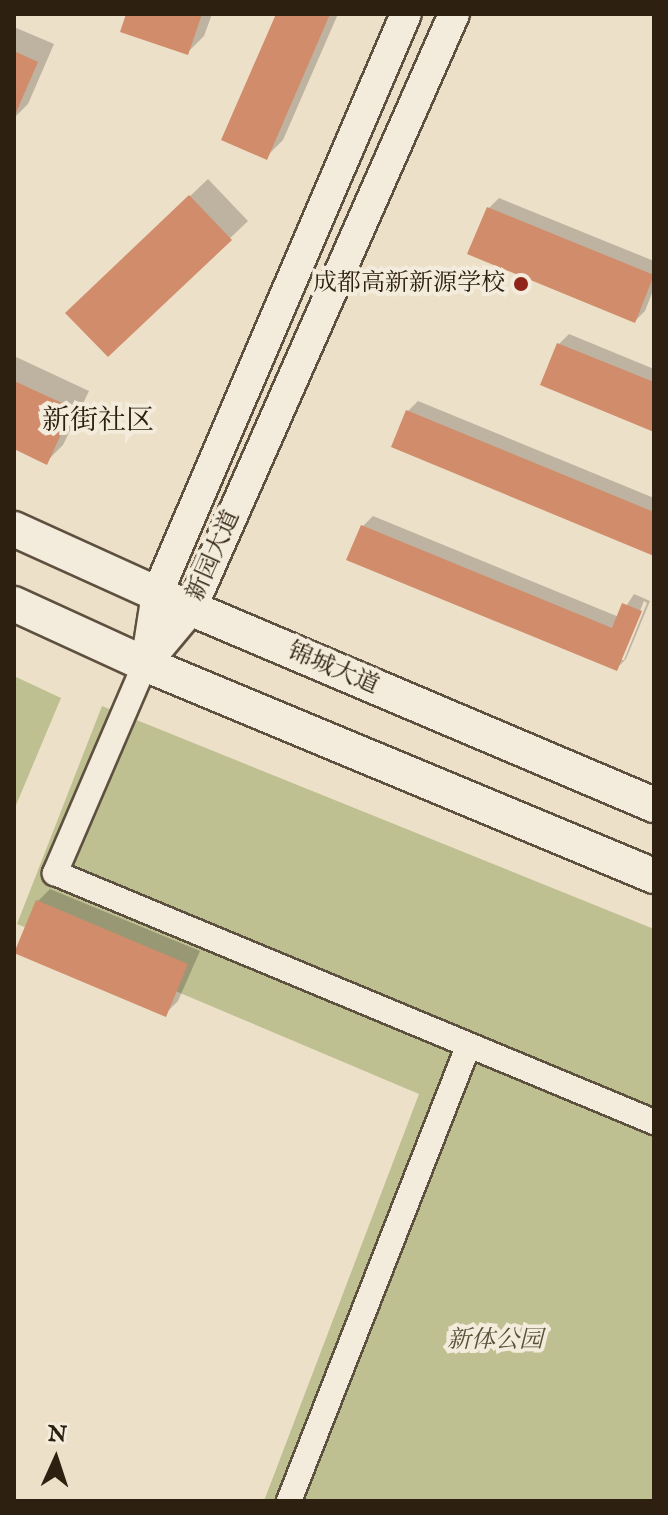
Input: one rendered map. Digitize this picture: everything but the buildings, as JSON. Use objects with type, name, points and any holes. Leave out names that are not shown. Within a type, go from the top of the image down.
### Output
[{"type":"main road","name":"锦城大道","points":[[14,529],[191,609],[654,805]]},
{"type":"main road","points":[[14,604],[145,664],[654,876]]},
{"type":"street","name":"新园大道","points":[[145,664],[157,594],[406,14]]},
{"type":"street","name":"新园大道","points":[[145,664],[191,609],[454,14]]},
{"type":"street","points":[[145,664],[55,873],[654,1122]]},
{"type":"street","points":[[289,1501],[468,1046]]},
{"type":"green space","points":[[14,676],[61,698],[14,810]]},
{"type":"green space","name":"新体公园","points":[[102,706],[654,929],[654,1501],[264,1501],[419,1094],[17,924]]},
{"type":"place","name":"成都高新新源学校","points":[[521,284]]},
{"type":"district","name":"新街社区","points":[[98,422]]}]
